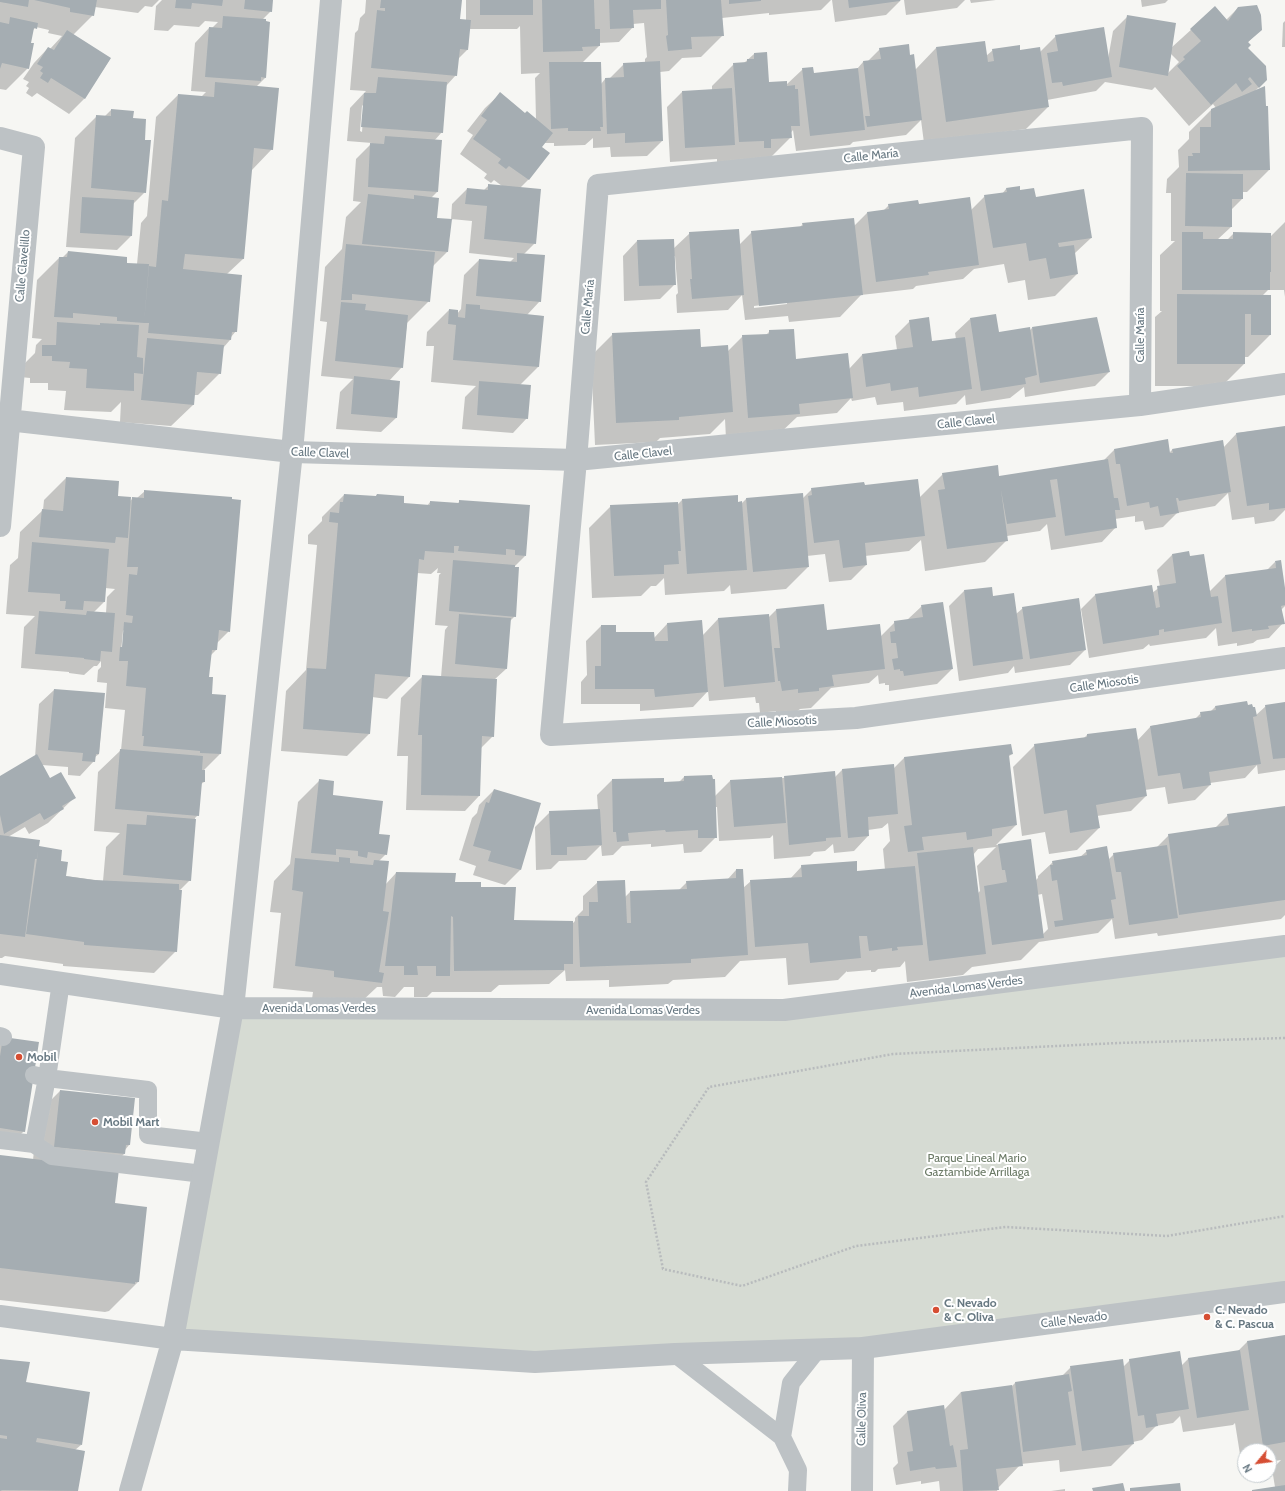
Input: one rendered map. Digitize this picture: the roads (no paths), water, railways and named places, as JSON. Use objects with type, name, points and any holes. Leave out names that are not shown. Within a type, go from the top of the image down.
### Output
[{"type":"street","points":[[130,1491],[173,1339],[233,1008],[292,452],[331,0]]},
{"type":"street","name":"Calle María","points":[[576,460],[598,185],[1142,128],[1140,405]]},
{"type":"street","name":"Calle Clavelillo","points":[[0,138],[34,147],[4,419]]},
{"type":"street","name":"Calle Clavel","points":[[4,419],[292,452],[576,460],[1140,405],[1285,384]]},
{"type":"street","points":[[0,526],[4,419]]},
{"type":"street","name":"Calle Miosotis","points":[[576,460],[551,735],[856,718],[1285,658]]},
{"type":"street","name":"Avenida Lomas Verdes","points":[[0,974],[233,1008],[784,1010],[1285,946]]},
{"type":"street","name":"Calle Nevado","points":[[0,1316],[173,1339],[535,1362],[675,1354],[863,1348],[1285,1292]]},
{"type":"street","name":"Calle Oliva","points":[[862,1491],[863,1348]]},
{"type":"lane","points":[[34,1144],[34,1110],[46,1043],[61,982]]},
{"type":"lane","points":[[40,1077],[148,1090],[148,1135],[209,1142]]},
{"type":"lane","points":[[0,1140],[34,1144],[52,1156],[203,1174]]},
{"type":"lane","points":[[782,1438],[791,1383],[818,1349]]},
{"type":"lane","points":[[675,1354],[782,1438],[798,1470],[797,1491]]},
{"type":"place","name":"Mobil","points":[[19,1057]]},
{"type":"place","name":"Mobil Mart","points":[[95,1122]]},
{"type":"place","name":"C. Nevado & C. Oliva","points":[[936,1310]]},
{"type":"place","name":"C. Nevado & C. Pascua","points":[[1207,1317]]},
{"type":"park label","name":"Parque Lineal Mario Gaztambide Arrillaga","points":[[977,1165]]}]
